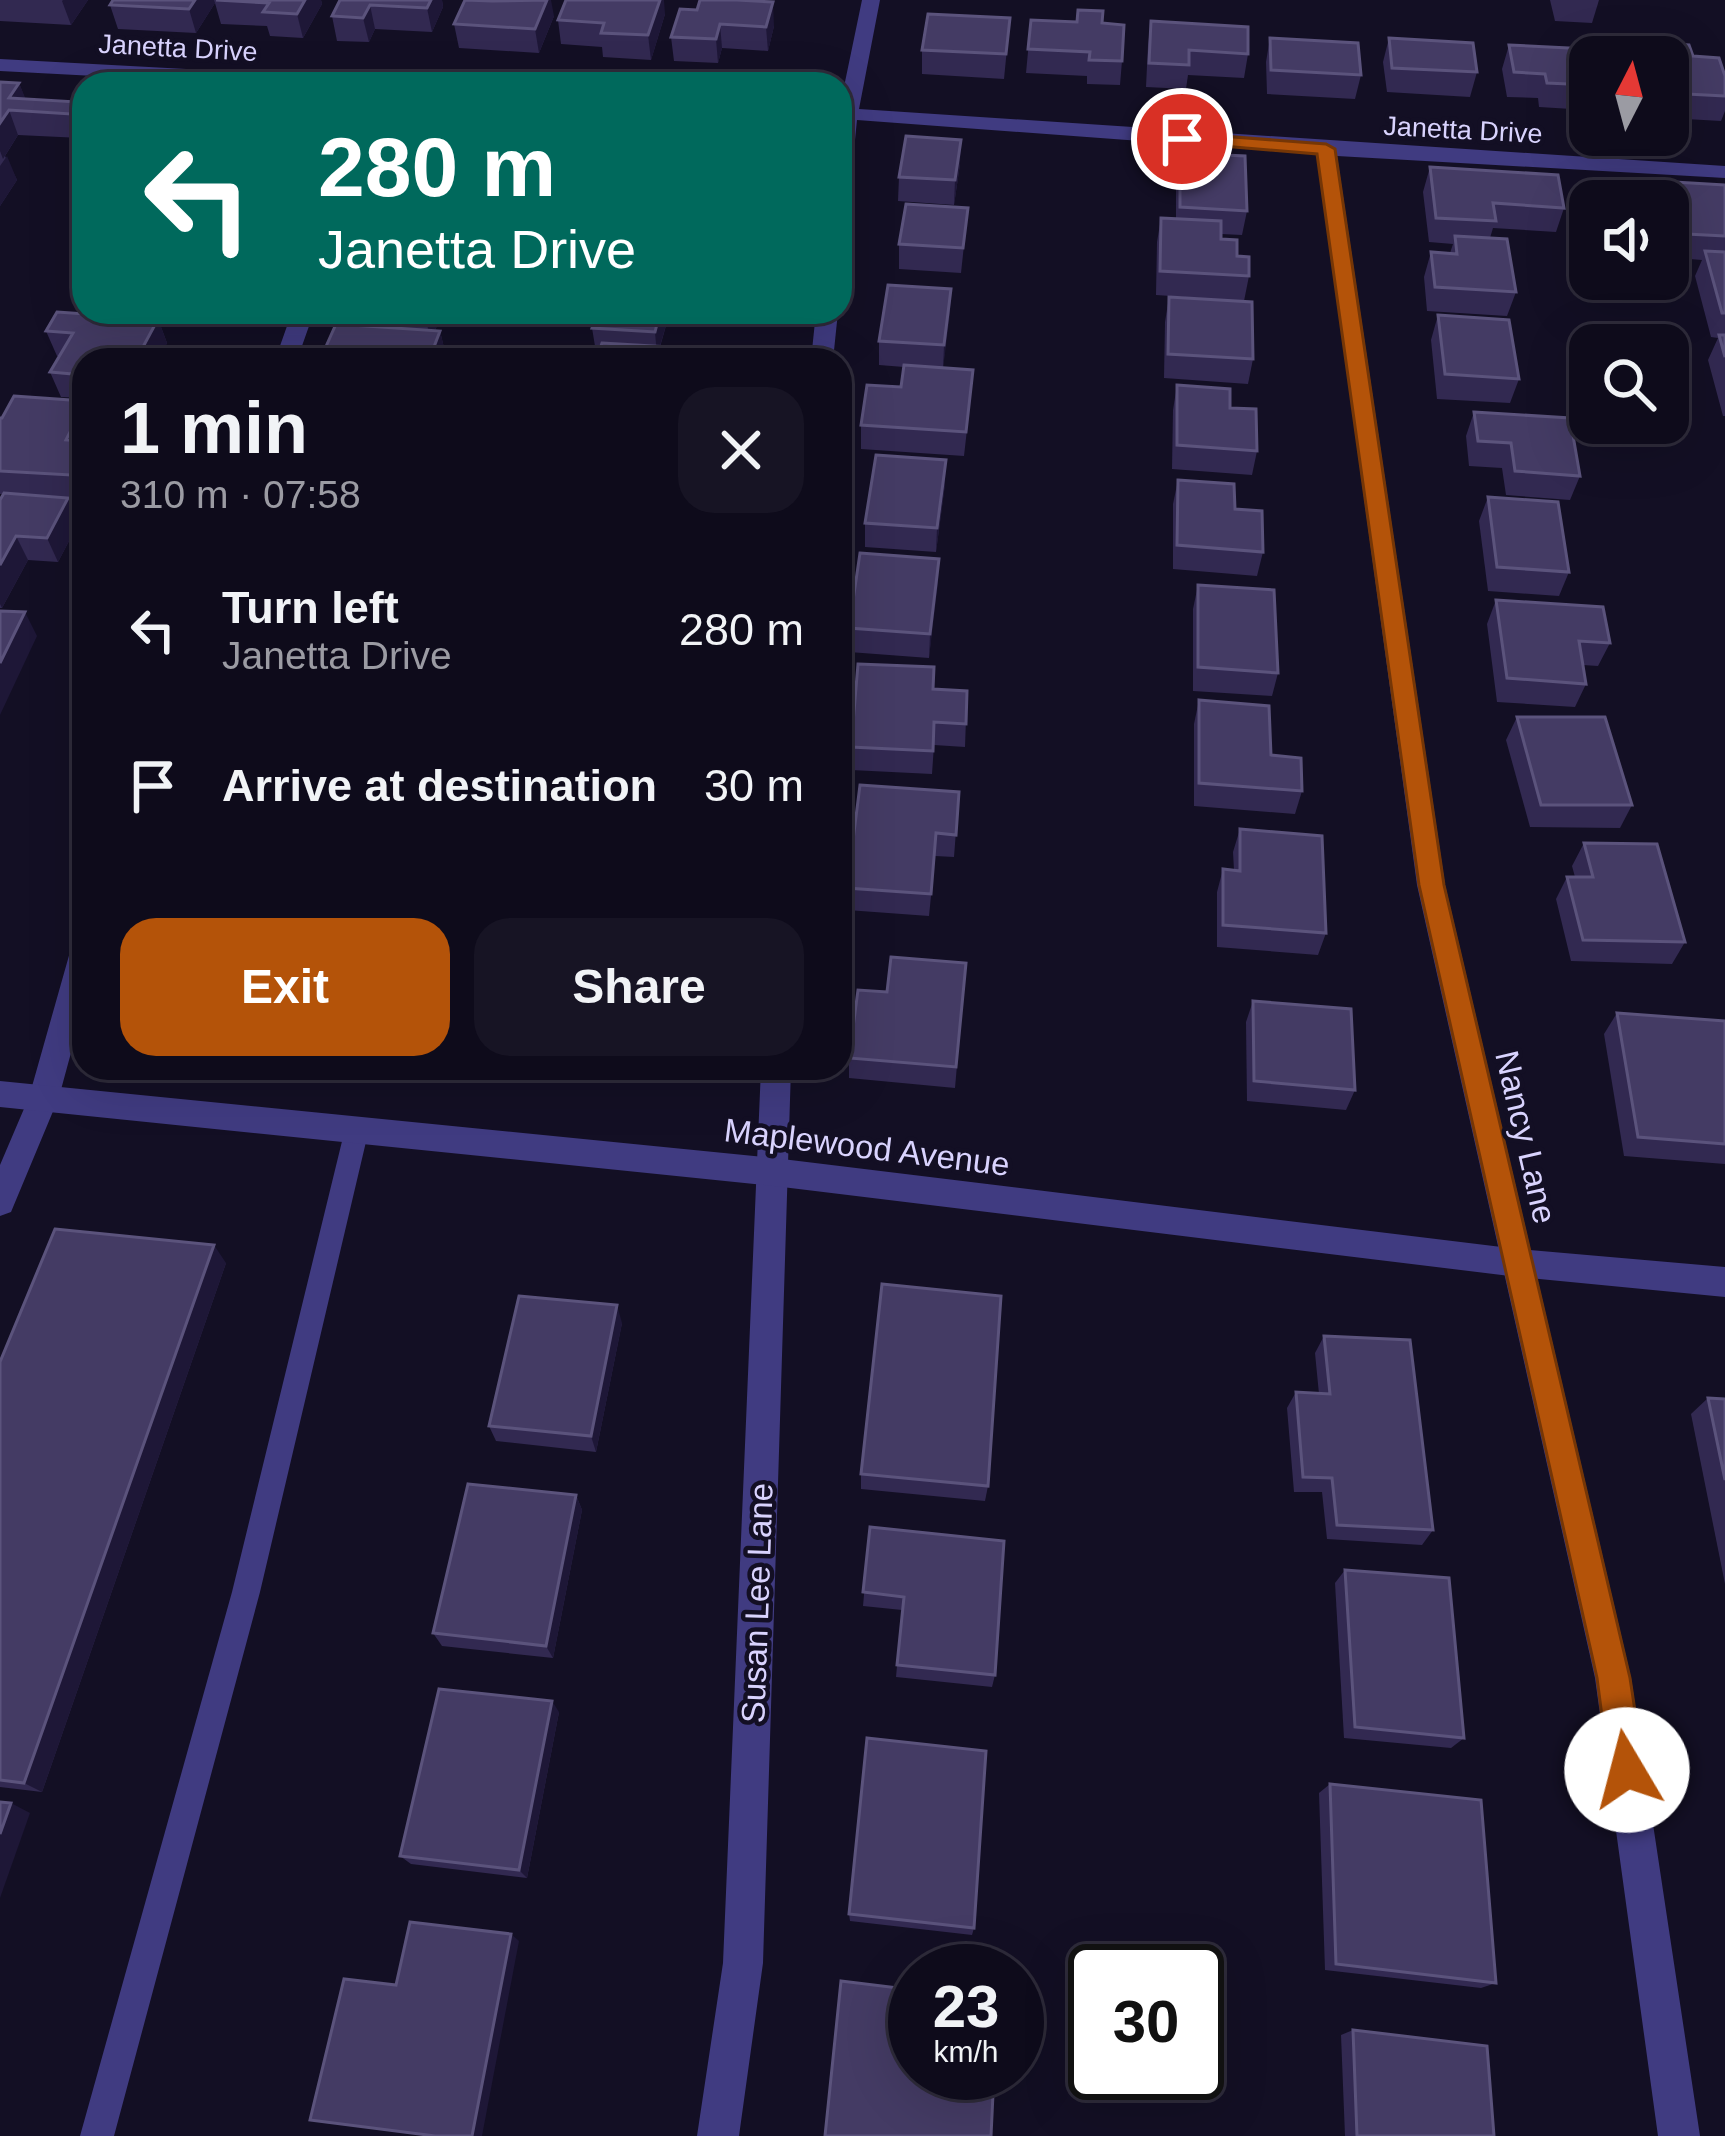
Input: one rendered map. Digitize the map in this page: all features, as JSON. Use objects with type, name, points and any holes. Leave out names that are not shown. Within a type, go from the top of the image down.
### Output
[{"type":"street","points":[[852,81],[872,0]]},
{"type":"street","name":"Janetta Drive","points":[[0,65],[130,72]]},
{"type":"street","name":"Janetta Drive","points":[[852,114],[1326,149],[1725,172]]},
{"type":"street","name":"Nancy Lane","points":[[1326,149],[1431,885],[1613,1678],[1679,2136]]},
{"type":"street","points":[[0,1202],[44,1097],[72,996]]},
{"type":"street","name":"Susan Lee Lane","points":[[718,2136],[743,1963],[776,1080]]},
{"type":"street","name":"Maplewood Avenue","points":[[0,1094],[774,1172],[1518,1263],[1725,1282]]},
{"type":"lane","points":[[97,2136],[246,1592],[357,1129]]},
{"type":"building","points":[[113,0],[195,0],[189,9],[110,5]]},
{"type":"building","points":[[216,0],[305,0],[297,14],[263,12],[269,3]]},
{"type":"building","points":[[340,0],[431,0],[427,8],[370,5],[363,18],[332,16]]},
{"type":"building","points":[[465,0],[547,0],[535,29],[454,24]]},
{"type":"building","points":[[566,0],[660,0],[648,35],[601,33],[604,23],[558,20]]},
{"type":"building","points":[[700,0],[773,2],[766,27],[720,24],[716,39],[671,37],[680,9],[697,10]]},
{"type":"building","points":[[1078,10],[1103,11],[1102,23],[1124,25],[1122,61],[1089,60],[1090,52],[1028,49],[1031,20],[1077,22]]},
{"type":"building","points":[[928,14],[1010,18],[1006,54],[922,50]]},
{"type":"building","points":[[1151,21],[1248,27],[1248,54],[1189,50],[1189,65],[1149,63]]},
{"type":"building","points":[[1270,38],[1358,43],[1361,75],[1271,70]]},
{"type":"building","points":[[1389,38],[1473,43],[1477,72],[1392,68]]},
{"type":"building","points":[[1509,45],[1569,48],[1569,84],[1547,83],[1545,74],[1514,72]]},
{"type":"building","points":[[1689,45],[1693,56],[1719,58],[1725,96],[1689,94]]},
{"type":"building","points":[[0,82],[19,83],[9,98],[72,102],[71,114],[9,110],[0,123]]},
{"type":"building","points":[[906,136],[961,140],[955,180],[899,177]]},
{"type":"building","points":[[1180,153],[1245,156],[1247,211],[1180,207]]},
{"type":"building","points":[[1430,167],[1558,175],[1564,208],[1493,203],[1496,221],[1436,218]]},
{"type":"building","points":[[1689,183],[1725,185],[1725,236],[1689,234]]},
{"type":"building","points":[[906,204],[968,208],[963,248],[899,244]]},
{"type":"building","points":[[1161,218],[1221,221],[1221,239],[1237,240],[1237,256],[1249,257],[1249,276],[1160,271]]},
{"type":"building","points":[[1455,236],[1507,239],[1516,292],[1435,287],[1431,252],[1457,254]]},
{"type":"building","points":[[1705,251],[1725,252],[1725,313],[1722,313]]},
{"type":"building","points":[[888,285],[951,289],[944,345],[879,341]]},
{"type":"building","points":[[1169,297],[1252,302],[1253,359],[1168,354]]},
{"type":"building","points":[[57,312],[72,313],[72,324],[155,324],[142,348],[72,348],[72,374],[50,372],[73,333],[46,331]]},
{"type":"building","points":[[1438,315],[1509,320],[1519,379],[1445,374]]},
{"type":"building","points":[[336,324],[440,331],[434,348],[325,348]]},
{"type":"building","points":[[593,324],[657,324],[655,332],[592,328]]},
{"type":"building","points":[[602,343],[668,347],[668,348],[600,348]]},
{"type":"building","points":[[904,365],[973,370],[966,432],[861,425],[867,385],[901,387]]},
{"type":"building","points":[[1177,385],[1230,389],[1230,408],[1256,409],[1257,451],[1177,445]]},
{"type":"building","points":[[14,396],[72,400],[72,428],[66,440],[72,440],[71,475],[0,471],[2,418]]},
{"type":"building","points":[[1474,412],[1569,418],[1569,444],[1574,444],[1580,476],[1515,471],[1511,443],[1478,441]]},
{"type":"building","points":[[876,455],[946,460],[937,528],[865,523]]},
{"type":"building","points":[[1178,480],[1234,484],[1235,509],[1262,511],[1263,552],[1177,545]]},
{"type":"building","points":[[4,493],[68,498],[47,538],[16,536],[0,565],[0,500]]},
{"type":"building","points":[[1488,497],[1558,502],[1569,572],[1497,567]]},
{"type":"building","points":[[860,553],[939,559],[930,634],[852,628]]},
{"type":"building","points":[[1198,585],[1274,590],[1278,673],[1198,667]]},
{"type":"building","points":[[1496,600],[1603,607],[1610,643],[1579,641],[1586,684],[1507,678]]},
{"type":"building","points":[[0,611],[25,612],[0,663]]},
{"type":"building","points":[[858,664],[934,667],[933,689],[967,691],[966,724],[934,722],[933,751],[852,747]]},
{"type":"building","points":[[1199,700],[1269,706],[1271,755],[1301,758],[1302,791],[1199,783]]},
{"type":"building","points":[[1517,717],[1605,717],[1632,805],[1541,805]]},
{"type":"building","points":[[860,785],[959,792],[956,835],[936,833],[931,894],[852,888]]},
{"type":"building","points":[[1240,829],[1322,836],[1326,933],[1223,925],[1223,869],[1240,871]]},
{"type":"building","points":[[1584,843],[1657,844],[1685,942],[1583,940],[1567,877],[1593,877]]},
{"type":"building","points":[[891,957],[966,963],[956,1067],[852,1058],[858,990],[887,992]]},
{"type":"building","points":[[1253,1001],[1351,1009],[1355,1090],[1254,1081]]},
{"type":"building","points":[[1617,1013],[1725,1021],[1725,1144],[1638,1137]]},
{"type":"building","points":[[55,1229],[214,1245],[24,1783],[0,1780],[0,1362]]},
{"type":"building","points":[[882,1284],[1001,1296],[988,1486],[861,1474]]},
{"type":"building","points":[[519,1296],[617,1305],[591,1436],[489,1426]]},
{"type":"building","points":[[1324,1336],[1410,1340],[1433,1530],[1337,1525],[1332,1478],[1303,1477],[1296,1392],[1330,1394]]},
{"type":"building","points":[[1708,1398],[1725,1399],[1725,1480]]},
{"type":"building","points":[[468,1484],[576,1495],[546,1646],[433,1633]]},
{"type":"building","points":[[870,1527],[1004,1541],[995,1675],[897,1665],[904,1597],[863,1592]]},
{"type":"building","points":[[1345,1570],[1449,1578],[1464,1738],[1355,1727]]},
{"type":"building","points":[[439,1689],[552,1701],[519,1870],[400,1856]]},
{"type":"building","points":[[867,1738],[986,1751],[974,1928],[849,1914]]},
{"type":"building","points":[[1330,1784],[1481,1800],[1496,1983],[1336,1964]]},
{"type":"building","points":[[0,1802],[11,1803],[0,1834]]},
{"type":"building","points":[[410,1922],[511,1934],[472,2136],[435,2136],[310,2120],[344,1979],[396,1985]]},
{"type":"building","points":[[841,1981],[888,1987],[888,2100],[993,2100],[991,2136],[825,2136]]},
{"type":"building","points":[[1353,2030],[1487,2046],[1494,2136],[1357,2136]]},
{"type":"route","points":[[1182,139],[1326,149],[1431,885],[1613,1678],[1627,1770]]}]
